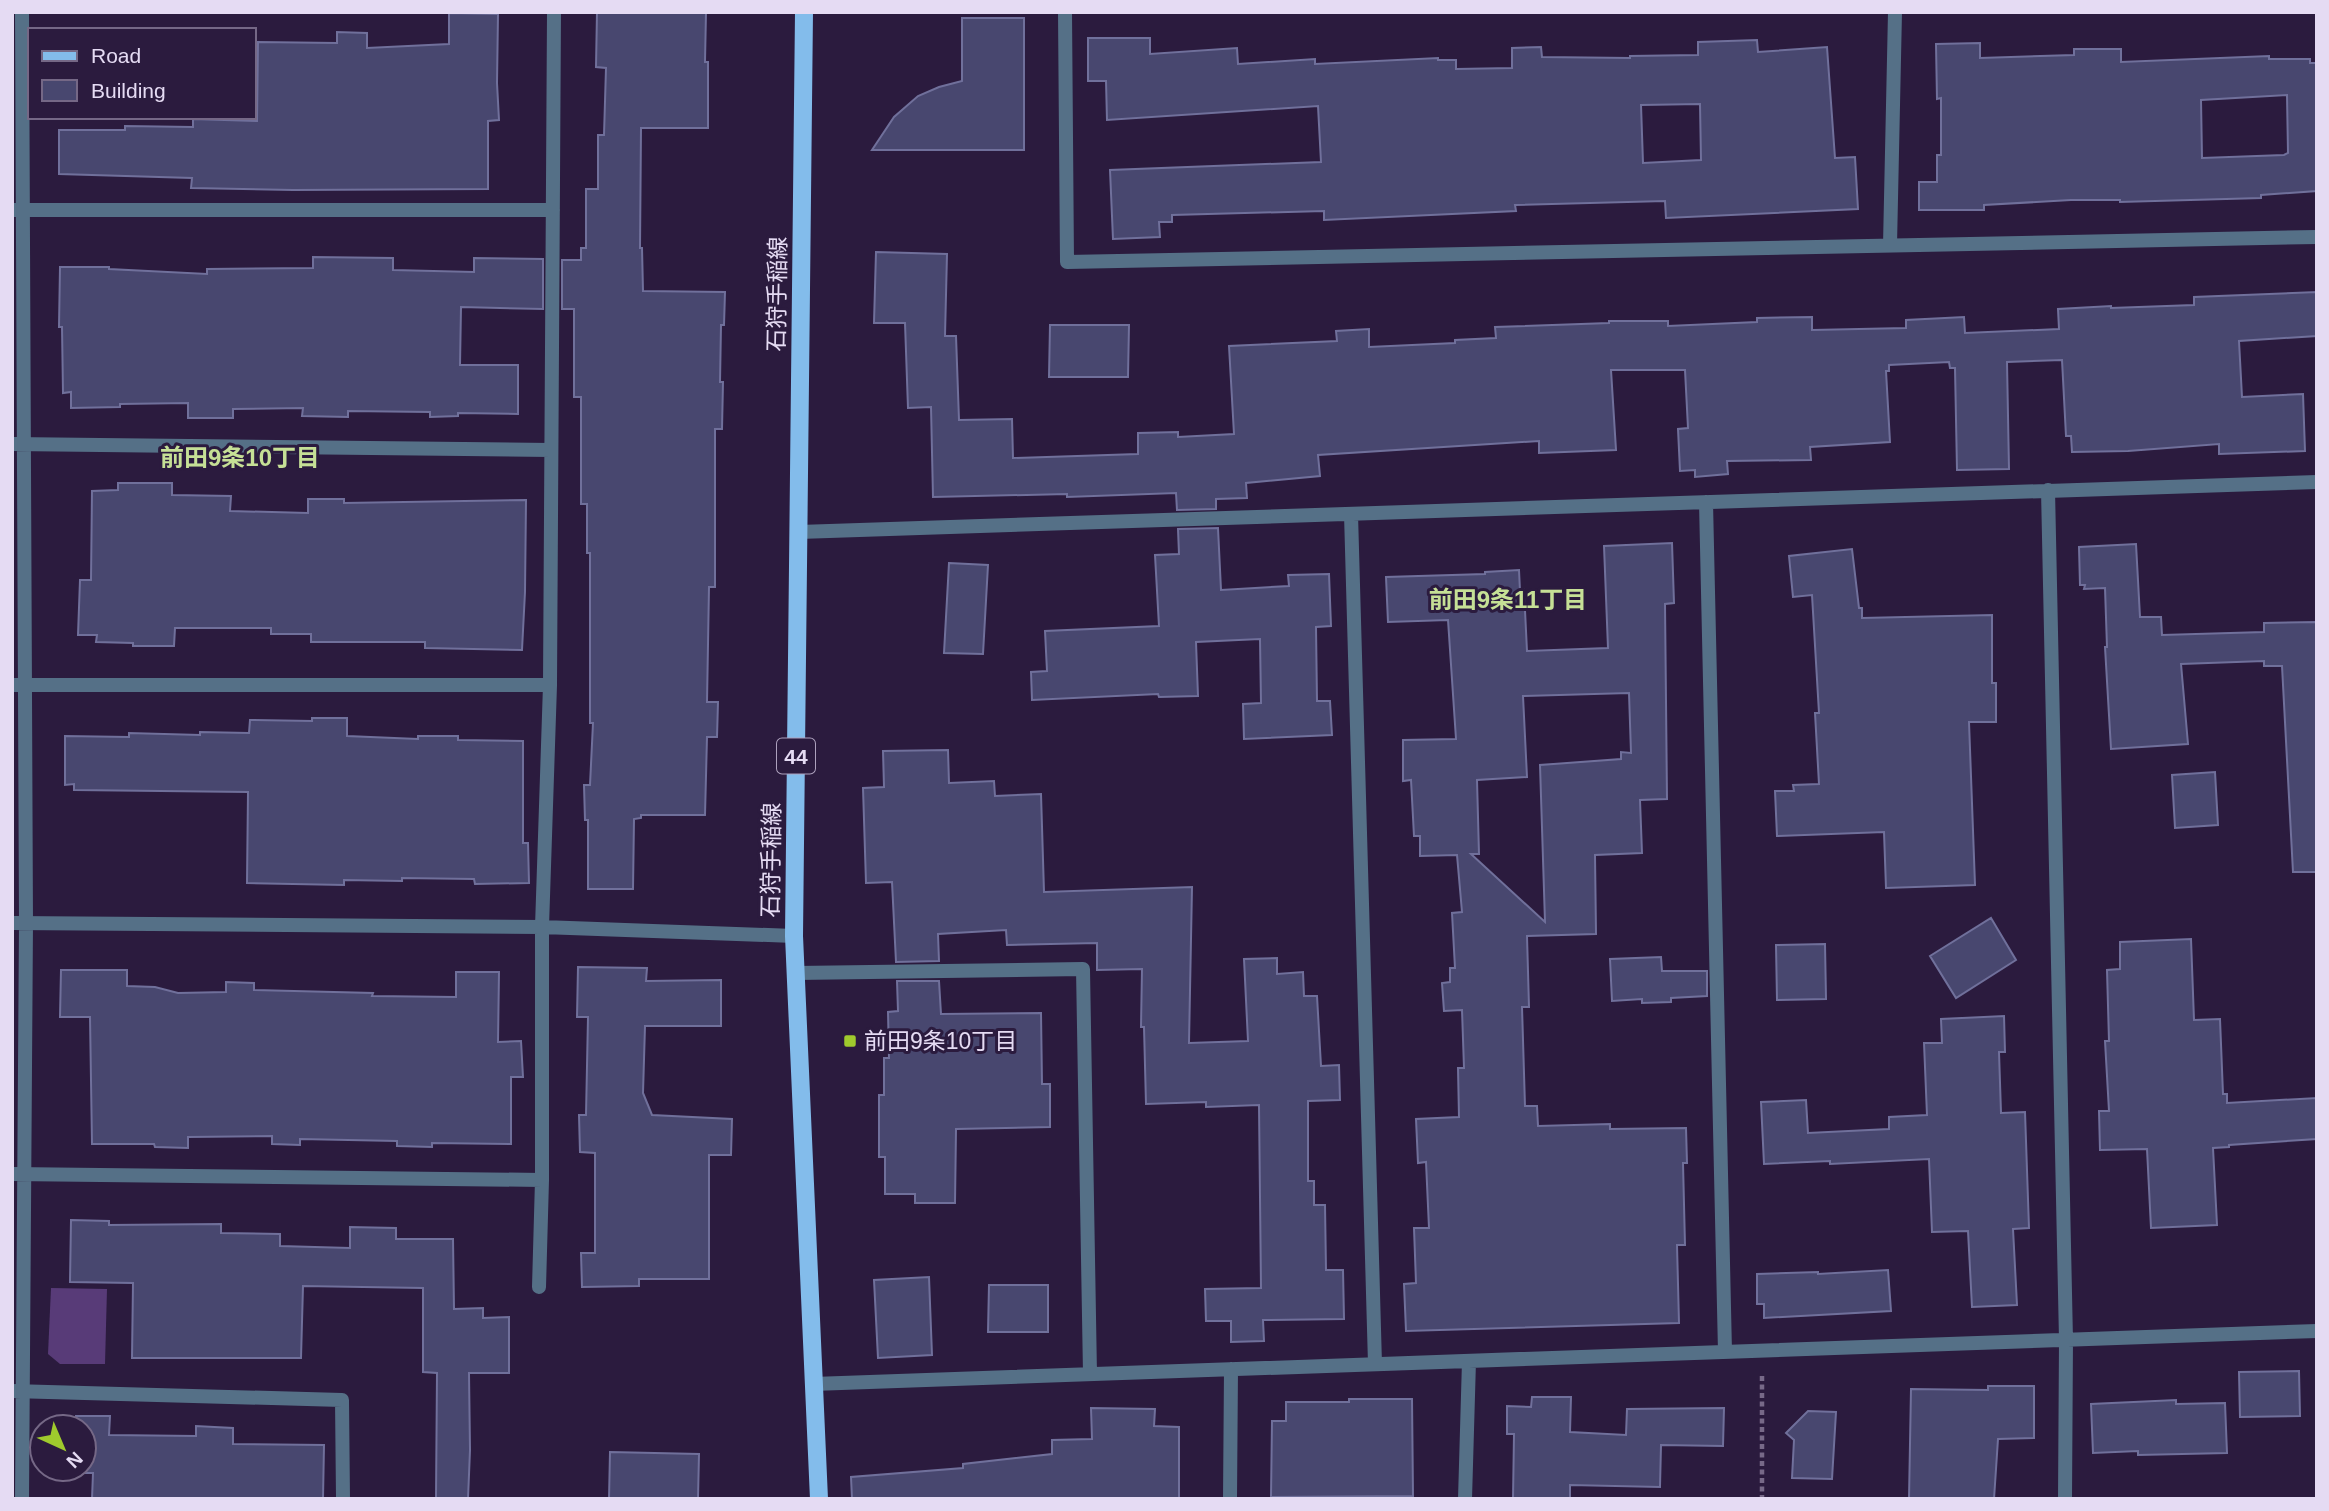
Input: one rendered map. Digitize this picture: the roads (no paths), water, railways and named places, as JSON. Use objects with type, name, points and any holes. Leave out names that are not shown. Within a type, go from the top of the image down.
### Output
[{"type":"main road","name":"石狩手稲線","points":[[804,12],[794,936],[819,1499]]},
{"type":"street","points":[[22,12],[18,210],[18,1391],[22,1499]]},
{"type":"street","points":[[539,1287],[542,927],[550,685],[554,12]]},
{"type":"street","points":[[1065,12],[1067,262],[2317,237]]},
{"type":"street","points":[[1890,245],[1895,12]]},
{"type":"street","points":[[18,210],[553,210]]},
{"type":"street","points":[[18,444],[551,450]]},
{"type":"street","points":[[799,532],[2317,482]]},
{"type":"street","points":[[2048,490],[2066,1340],[2065,1499]]},
{"type":"street","points":[[1706,502],[1725,1352]]},
{"type":"street","points":[[1351,514],[1375,1364]]},
{"type":"street","points":[[19,685],[550,685]]},
{"type":"street","points":[[19,923],[542,927],[794,936]]},
{"type":"street","points":[[796,972],[1083,969],[1090,1374]]},
{"type":"street","points":[[18,1174],[541,1180]]},
{"type":"street","points":[[813,1384],[2317,1331]]},
{"type":"street","points":[[1465,1499],[1469,1361]]},
{"type":"street","points":[[1230,1499],[1231,1369]]},
{"type":"street","points":[[18,1391],[342,1400],[343,1499]]},
{"type":"place","name":"前田9条10丁目","points":[[850,1041]]},
{"type":"district","name":"前田9条10丁目","points":[[240,457]]},
{"type":"district","name":"前田9条11丁目","points":[[1508,599]]}]
